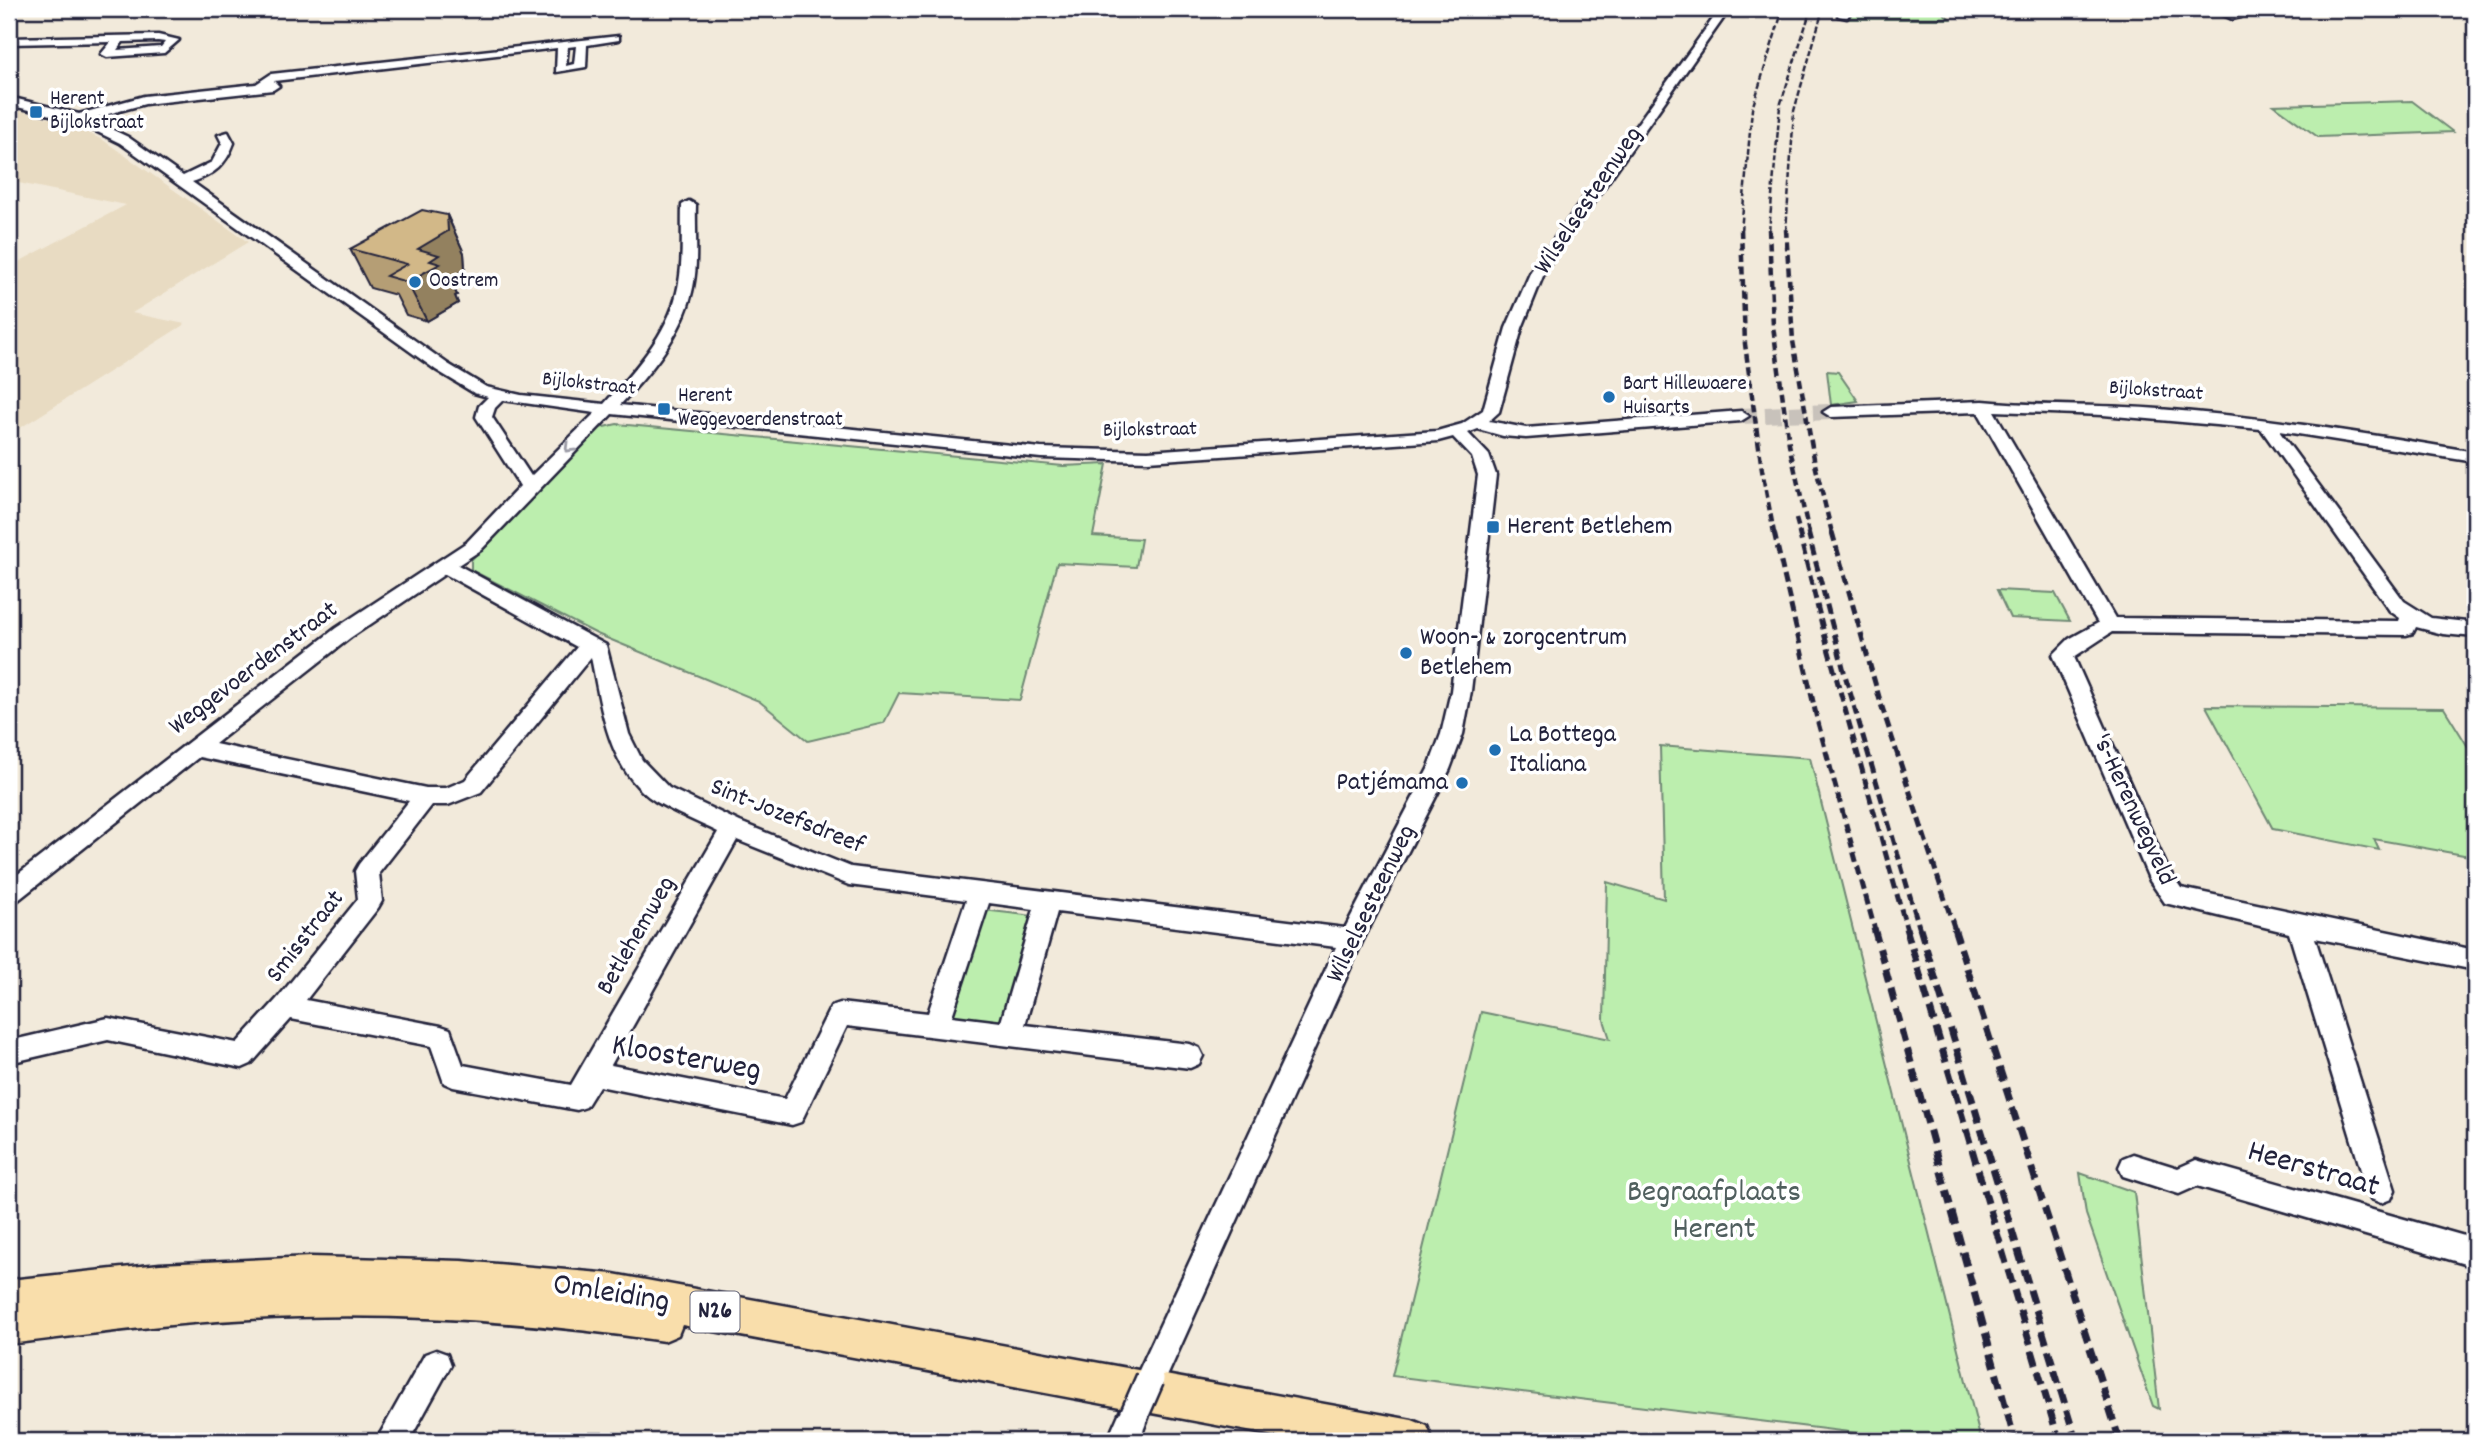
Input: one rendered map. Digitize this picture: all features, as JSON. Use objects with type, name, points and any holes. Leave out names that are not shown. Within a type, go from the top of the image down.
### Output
[{"type":"main road","name":"Omleiding","points":[[9,1300],[93,1288],[248,1277],[415,1276],[542,1284],[613,1293],[1412,1441]]},
{"type":"main road","name":"Omleiding","points":[[9,1324],[169,1304],[313,1298],[396,1297],[532,1303],[693,1326],[1318,1441]]},
{"type":"street","name":"Wilselsesteenweg","points":[[1128,1430],[1352,939],[1439,769],[1454,723],[1487,475],[1468,427],[1491,412],[1514,328],[1538,271],[1725,9]]},
{"type":"street","points":[[2215,9],[2236,17]]},
{"type":"street","points":[[9,41],[158,38],[173,40],[164,50],[107,54],[120,39]]},
{"type":"street","points":[[79,118],[144,100],[322,80],[330,78],[333,71],[615,38]]},
{"type":"street","points":[[563,44],[560,69],[580,67],[582,42]]},
{"type":"street","name":"Bijlokstraat","points":[[9,101],[79,118],[124,140],[442,367],[466,382],[498,396],[609,410],[1014,451],[1103,456],[1430,437],[1468,427],[1526,433],[1741,416]]},
{"type":"street","points":[[182,181],[205,173],[223,160],[228,143],[224,135]]},
{"type":"street","name":"Weggevoerdenstraat","points":[[9,894],[343,633],[474,546],[529,487],[609,410],[659,345],[679,313],[685,291],[689,205]]},
{"type":"street","points":[[498,396],[487,406],[484,417],[529,487]]},
{"type":"street","name":"Bijlokstraat","points":[[1830,412],[1983,405],[2169,415],[2266,424],[2475,457]]},
{"type":"street","points":[[1983,405],[2109,625],[2406,628],[2410,618]]},
{"type":"street","points":[[2266,424],[2397,606],[2410,618],[2439,629],[2475,630]]},
{"type":"street","points":[[194,748],[426,796],[449,797],[473,786],[591,643],[447,566]]},
{"type":"street","name":"'s-Herenwegveld","points":[[2109,625],[2076,644],[2063,655],[2158,874],[2173,896],[2475,960]]},
{"type":"street","name":"Sint-Jozefsdreef","points":[[591,643],[599,650],[618,734],[634,765],[661,794],[732,828],[849,876],[1352,939]]},
{"type":"street","name":"Smisstraat","points":[[286,1007],[370,901],[367,871],[426,796]]},
{"type":"street","name":"Betlehemweg","points":[[593,1073],[732,828]]},
{"type":"street","points":[[937,1025],[980,892]]},
{"type":"street","points":[[1010,1034],[1048,901]]},
{"type":"street","points":[[2300,925],[2381,1190]]},
{"type":"street","points":[[9,1052],[108,1029],[242,1056],[286,1007]]},
{"type":"street","name":"Kloosterweg","points":[[286,1007],[441,1037],[453,1075],[577,1098],[593,1073],[792,1113],[840,1014],[1190,1056]]},
{"type":"street","name":"Heerstraat","points":[[2133,1167],[2179,1181],[2196,1172],[2475,1253]]},
{"type":"street","points":[[392,1441],[436,1365]]},
{"type":"shaded area","points":[[9,108],[64,122],[103,140],[248,242],[132,313],[185,324],[9,435],[9,267],[126,205],[9,181]]},
{"type":"green space","points":[[1853,9],[1939,9],[1950,19],[1849,19]]},
{"type":"green space","points":[[2412,101],[2453,132],[2318,137],[2274,105]]},
{"type":"green space","points":[[1827,371],[1838,372],[1858,401],[1831,405]]},
{"type":"green space","points":[[617,424],[1063,466],[1107,464],[1093,536],[1141,539],[1136,567],[1057,563],[1020,700],[899,693],[884,723],[808,741],[759,701],[597,634],[471,570],[471,560],[595,429]]},
{"type":"green space","points":[[1997,590],[2055,593],[2070,621],[2010,618]]},
{"type":"green space","points":[[2206,706],[2444,708],[2475,758],[2475,857],[2374,839],[2379,850],[2273,829]]},
{"type":"green space","name":"Begraafplaats Herent","points":[[1660,746],[1810,758],[1981,1441],[1922,1441],[1392,1376],[1481,1012],[1610,1039],[1604,1020],[1607,882],[1664,899]]},
{"type":"green space","points":[[983,910],[1034,916],[1001,1027],[947,1020]]},
{"type":"green space","points":[[2080,1173],[2134,1192],[2159,1409],[2153,1406],[2086,1214]]},
{"type":"building","points":[[422,210],[447,215],[448,231],[418,249],[439,255],[430,261],[440,264],[407,282],[386,276],[407,264],[350,249]]},
{"type":"tunnel","points":[[1741,416],[1831,412]]},
{"type":"railway","points":[[1741,230],[1752,109],[1783,9]]},
{"type":"railway","points":[[1769,230],[1780,106],[1811,9]]},
{"type":"railway","points":[[1786,230],[1794,111],[1823,9]]},
{"type":"railway","points":[[1741,230],[1745,344],[1762,470],[1774,533]]},
{"type":"railway","points":[[1769,230],[1773,326],[1789,444],[1809,533]]},
{"type":"railway","points":[[1786,230],[1793,341],[1815,464],[1832,533]]},
{"type":"railway","points":[[1796,519],[1800,533]]},
{"type":"railway","points":[[1774,532],[1817,719],[1875,930]]},
{"type":"railway","points":[[1799,532],[1826,641],[1907,930]]},
{"type":"railway","points":[[1808,532],[1845,675],[1920,930]]},
{"type":"railway","points":[[1832,532],[1881,704],[1955,930]]},
{"type":"railway","points":[[1874,928],[2015,1441]]},
{"type":"railway","points":[[1906,928],[2059,1441]]},
{"type":"railway","points":[[1920,928],[2076,1441]]},
{"type":"railway","points":[[1954,928],[2120,1441]]},
{"type":"place","name":"Herent Bijlokstraat","points":[[36,112]]},
{"type":"place","name":"Oostrem","points":[[415,282]]},
{"type":"place","name":"Bart Hillewaere Huisarts","points":[[1609,397]]},
{"type":"place","name":"Herent Weggevoerdenstraat","points":[[664,409]]},
{"type":"place","name":"Herent Betlehem","points":[[1493,527]]},
{"type":"place","name":"Woon- & zorgcentrum Betlehem","points":[[1406,653]]},
{"type":"place","name":"La Bottega Italiana","points":[[1495,750]]},
{"type":"place","name":"Patjémama","points":[[1462,783]]}]
